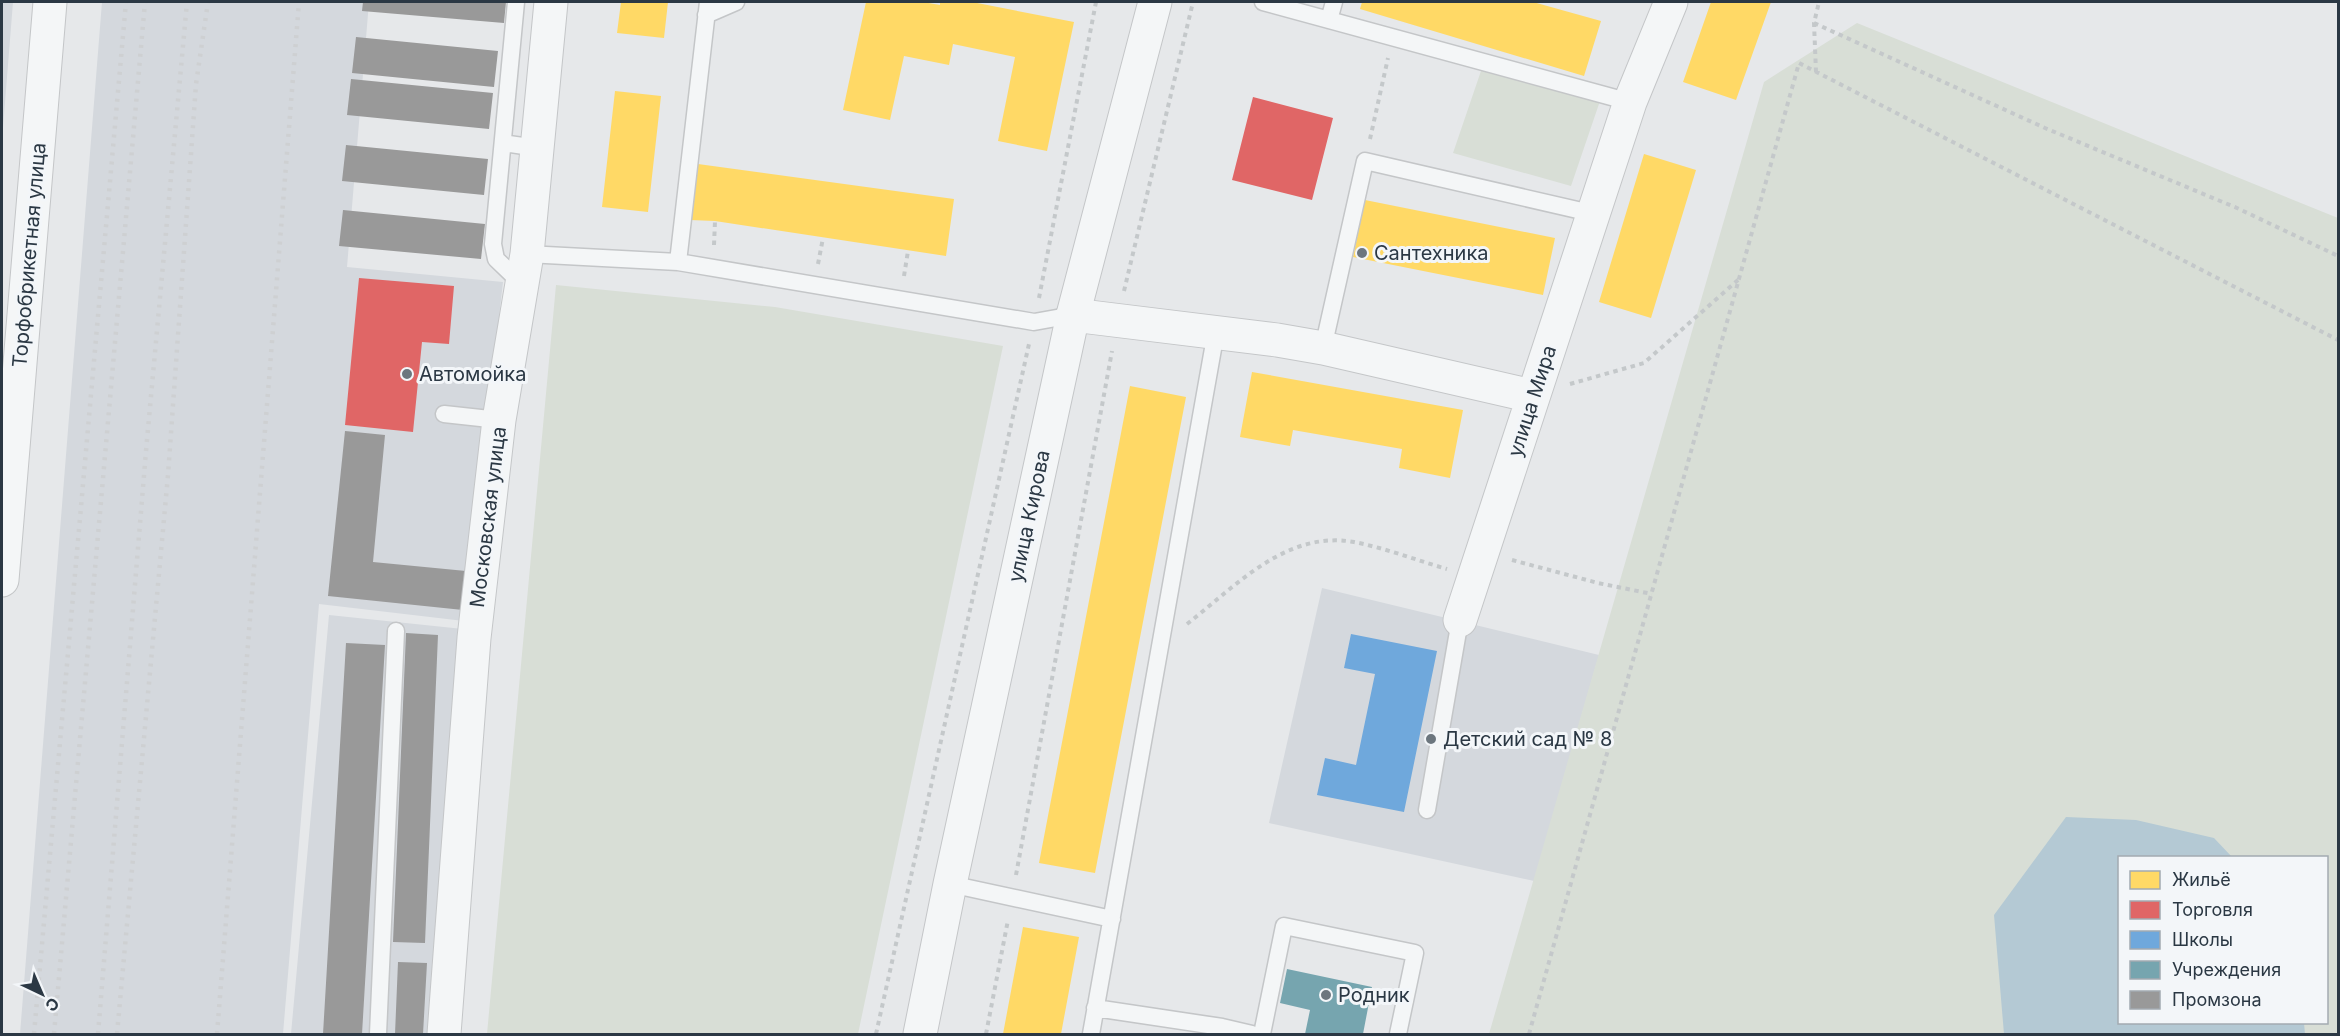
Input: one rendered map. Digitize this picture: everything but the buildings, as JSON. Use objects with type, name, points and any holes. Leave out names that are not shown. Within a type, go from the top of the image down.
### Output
[{"type":"street","name":"Торфобрикетная улица","points":[[2,580],[50,2]]},
{"type":"street","name":"Московская улица","points":[[444,1035],[474,638],[499,420],[524,269],[537,148],[528,55],[551,2]]},
{"type":"street","name":"улица Кирова","points":[[920,1035],[950,884],[1073,315],[1155,2]]},
{"type":"street","name":"улица Мира","points":[[1460,620],[1630,102],[1671,2]]},
{"type":"street","points":[[1073,315],[1323,348],[1532,396]]},
{"type":"lane","points":[[516,2],[528,55],[503,143],[493,244],[496,259],[524,269],[678,262],[1034,322],[1073,315]]},
{"type":"lane","points":[[678,262],[707,8],[736,2]]},
{"type":"lane","points":[[1263,2],[1630,102]]},
{"type":"lane","points":[[1329,20],[1334,2]]},
{"type":"lane","points":[[503,143],[537,148]]},
{"type":"lane","points":[[1323,348],[1365,161],[1595,214]]},
{"type":"lane","points":[[1091,1035],[1216,333]]},
{"type":"lane","points":[[444,414],[499,420]]},
{"type":"lane","name":"улица Мира","points":[[1427,810],[1460,620]]},
{"type":"lane","points":[[378,1035],[396,631]]},
{"type":"lane","points":[[950,884],[1112,919]]},
{"type":"lane","points":[[1262,1035],[1284,926],[1415,953],[1398,1035]]},
{"type":"lane","points":[[1095,1008],[1222,1027],[1252,1035]]},
{"type":"path","points":[[876,1035],[1034,322],[1096,2]]},
{"type":"path","points":[[986,1035],[1117,321],[1193,2]]},
{"type":"path","points":[[1816,72],[1814,23],[1820,2]]},
{"type":"path","points":[[1814,23],[2045,128],[2237,208],[2338,256]]},
{"type":"path","points":[[1365,161],[1392,37]]},
{"type":"path","points":[[1529,1035],[1799,63],[2338,340]]},
{"type":"path","points":[[1532,396],[1644,363],[1739,279]]},
{"type":"path","points":[[1161,645],[1282,552],[1315,540],[1352,542],[1652,594]]},
{"type":"shaded area","points":[[2,2],[13,2],[2,140]]},
{"type":"shaded area","points":[[102,2],[369,2],[347,267],[503,282],[464,621],[319,604],[283,1034],[20,1034]]},
{"type":"shaded area","points":[[1857,23],[2338,218],[2338,1034],[1489,1034],[1764,82]]},
{"type":"shaded area","points":[[1482,68],[1600,101],[1571,186],[1453,153]]},
{"type":"shaded area","points":[[556,285],[775,307],[1003,346],[858,1034],[487,1034]]},
{"type":"shaded area","name":"Детский сад № 8","points":[[1322,588],[1599,655],[1534,881],[1269,823]]},
{"type":"shaded area","points":[[329,615],[463,629],[437,1034],[291,1034]]},
{"type":"water","points":[[2066,817],[2136,820],[2214,838],[2231,856],[2118,856],[2118,1024],[2304,1024],[2305,1034],[2004,1034],[1994,915]]},
{"type":"railway","points":[[34,1034],[126,2]]},
{"type":"railway","points":[[54,1034],[145,2]]},
{"type":"railway","points":[[98,1034],[146,451],[187,2]]},
{"type":"railway","points":[[117,1034],[168,475],[196,84],[208,2]]},
{"type":"railway","points":[[217,1034],[299,2]]},
{"type":"place","name":"Сантехника","points":[[1362,253]]},
{"type":"place","name":"Автомойка","points":[[407,374]]},
{"type":"place","name":"Детский сад № 8","points":[[1431,739]]},
{"type":"place","name":"Родник","points":[[1326,995]]}]
